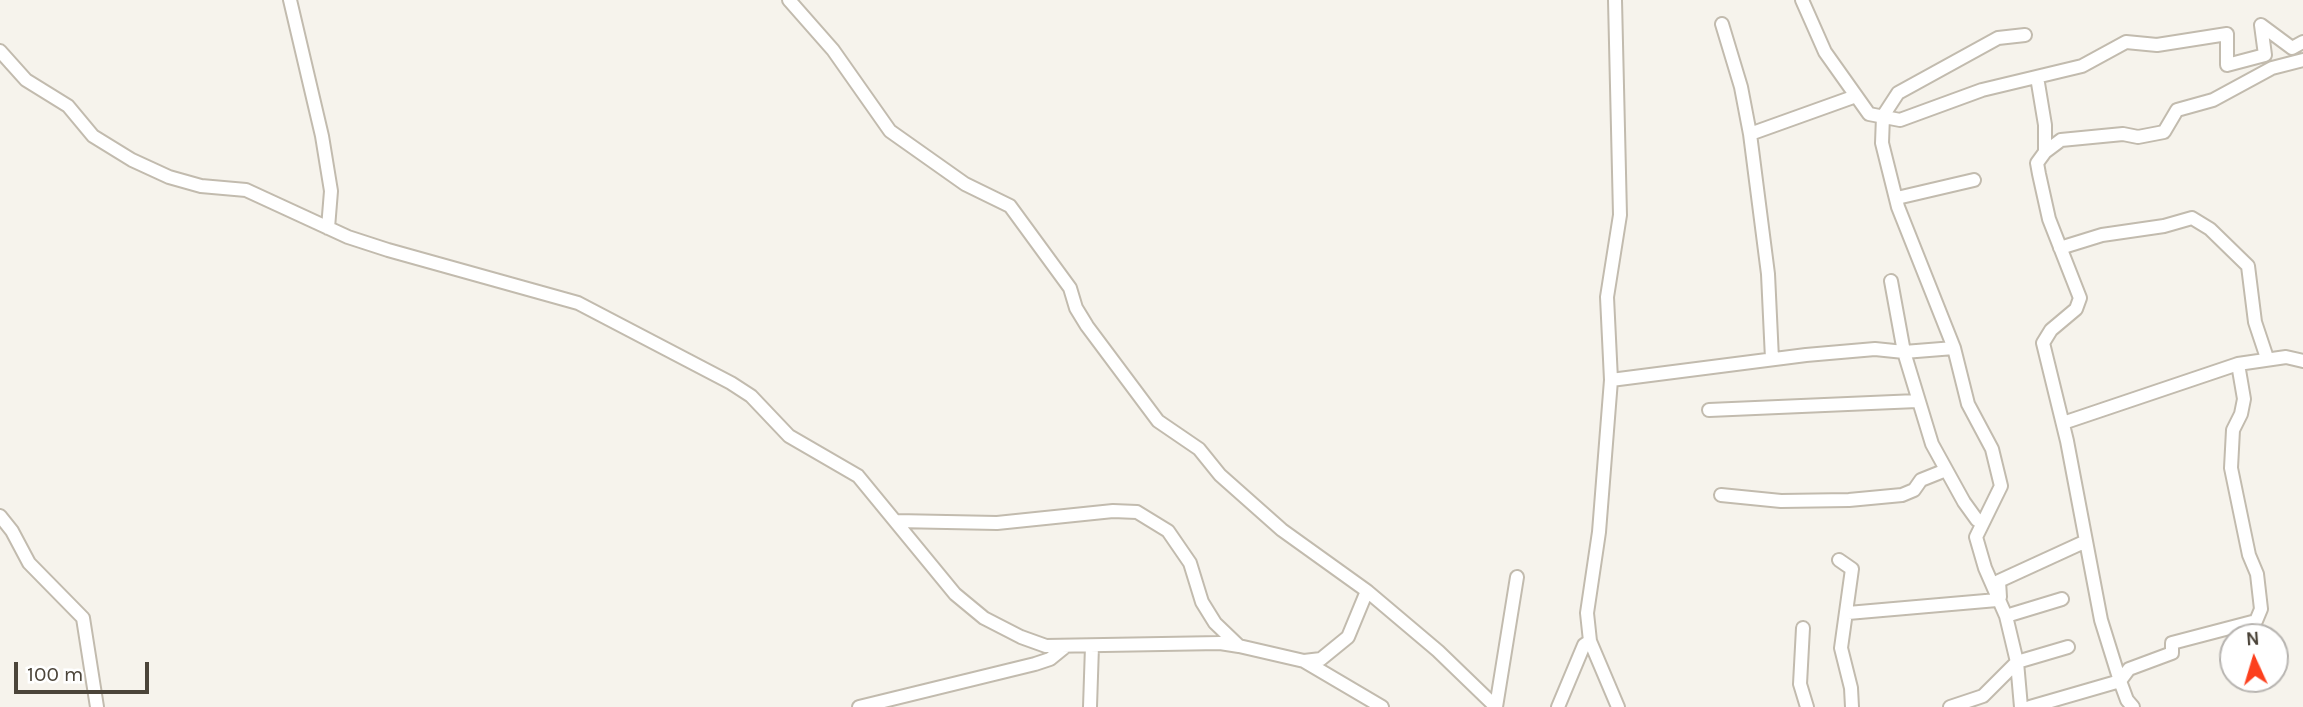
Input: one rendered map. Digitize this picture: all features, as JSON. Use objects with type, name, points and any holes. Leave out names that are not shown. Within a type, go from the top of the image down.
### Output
[{"type":"street","points":[[290,0],[322,136],[331,191],[328,228]]},
{"type":"street","points":[[789,0],[833,50],[890,131],[965,184],[1010,206],[1070,288],[1076,308],[1087,326],[1109,351],[1142,404],[1158,421],[1199,449],[1220,475],[1282,530],[1367,591],[1438,651],[1478,694],[1496,707],[1517,577]]},
{"type":"street","points":[[1615,0],[1620,215],[1607,297],[1611,380],[1599,532],[1587,613],[1590,641],[1618,707]]},
{"type":"street","points":[[1802,0],[1825,52],[1869,114],[1900,121],[1982,90],[2082,66],[2126,42],[2157,45],[2227,34],[2227,65],[2265,55],[2289,61],[2303,60]]},
{"type":"street","points":[[1722,24],[1741,87],[1750,134],[1768,274],[1772,359]]},
{"type":"street","points":[[2265,55],[2261,25],[2292,48],[2303,42]]},
{"type":"street","points":[[2021,707],[2017,662],[1976,537],[2001,486],[1992,449],[1968,404],[1954,348],[1896,198],[1885,162],[1883,116],[1898,93],[1954,60],[1998,38],[2025,35]]},
{"type":"street","points":[[0,51],[26,80],[68,106],[93,136],[132,160],[179,181],[246,190],[328,228],[388,250],[578,303],[751,396],[789,436],[858,476],[955,594],[984,618],[1037,644],[1092,646],[1220,643],[1239,646],[1304,662],[1382,707]]},
{"type":"street","points":[[2133,707],[2127,700],[2120,681],[2101,620],[2063,423],[2043,343],[2052,330],[2076,309],[2080,298],[2049,219],[2037,163],[2045,152],[2062,140],[2164,132],[2177,110],[2213,100],[2234,86],[2289,61]]},
{"type":"street","points":[[2037,77],[2045,125],[2045,152]]},
{"type":"street","points":[[1750,134],[1856,96]]},
{"type":"street","points":[[1896,198],[1974,180]]},
{"type":"street","points":[[2060,248],[2102,236],[2192,218],[2210,229],[2248,266],[2255,321],[2267,358]]},
{"type":"street","points":[[1891,281],[1904,352],[1932,444],[1977,520],[1983,522]]},
{"type":"street","points":[[1611,380],[1875,349],[1904,352],[1954,348]]},
{"type":"street","points":[[2063,423],[2238,364],[2286,357],[2303,361]]},
{"type":"street","points":[[2030,707],[2120,681],[2129,669],[2172,653],[2172,643],[2256,621],[2260,609],[2257,574],[2249,555],[2231,468],[2233,430],[2241,414],[2244,399],[2238,364]]},
{"type":"street","points":[[1709,410],[1917,401]]},
{"type":"street","points":[[1721,495],[1781,501],[1849,500],[1902,495],[1914,490],[1921,480],[1946,470]]},
{"type":"street","points":[[896,521],[997,523],[1112,511],[1137,512],[1167,531],[1190,563],[1202,602],[1216,623],[1239,646]]},
{"type":"street","points":[[0,516],[12,531],[29,563],[83,618],[97,707]]},
{"type":"street","points":[[2001,607],[1999,582],[2084,541]]},
{"type":"street","points":[[1839,560],[1852,569],[1841,648],[1851,688],[1852,707]]},
{"type":"street","points":[[1304,662],[1321,659],[1348,637],[1367,591]]},
{"type":"street","points":[[1848,612],[2001,607],[2062,599]]},
{"type":"street","points":[[1803,628],[1800,684],[1807,707]]},
{"type":"street","points":[[1558,707],[1584,645],[1590,641]]},
{"type":"street","points":[[859,707],[1035,664],[1050,659],[1066,646]]},
{"type":"street","points":[[1090,707],[1092,646]]},
{"type":"street","points":[[1950,707],[1983,696],[2017,662],[2068,647]]}]
